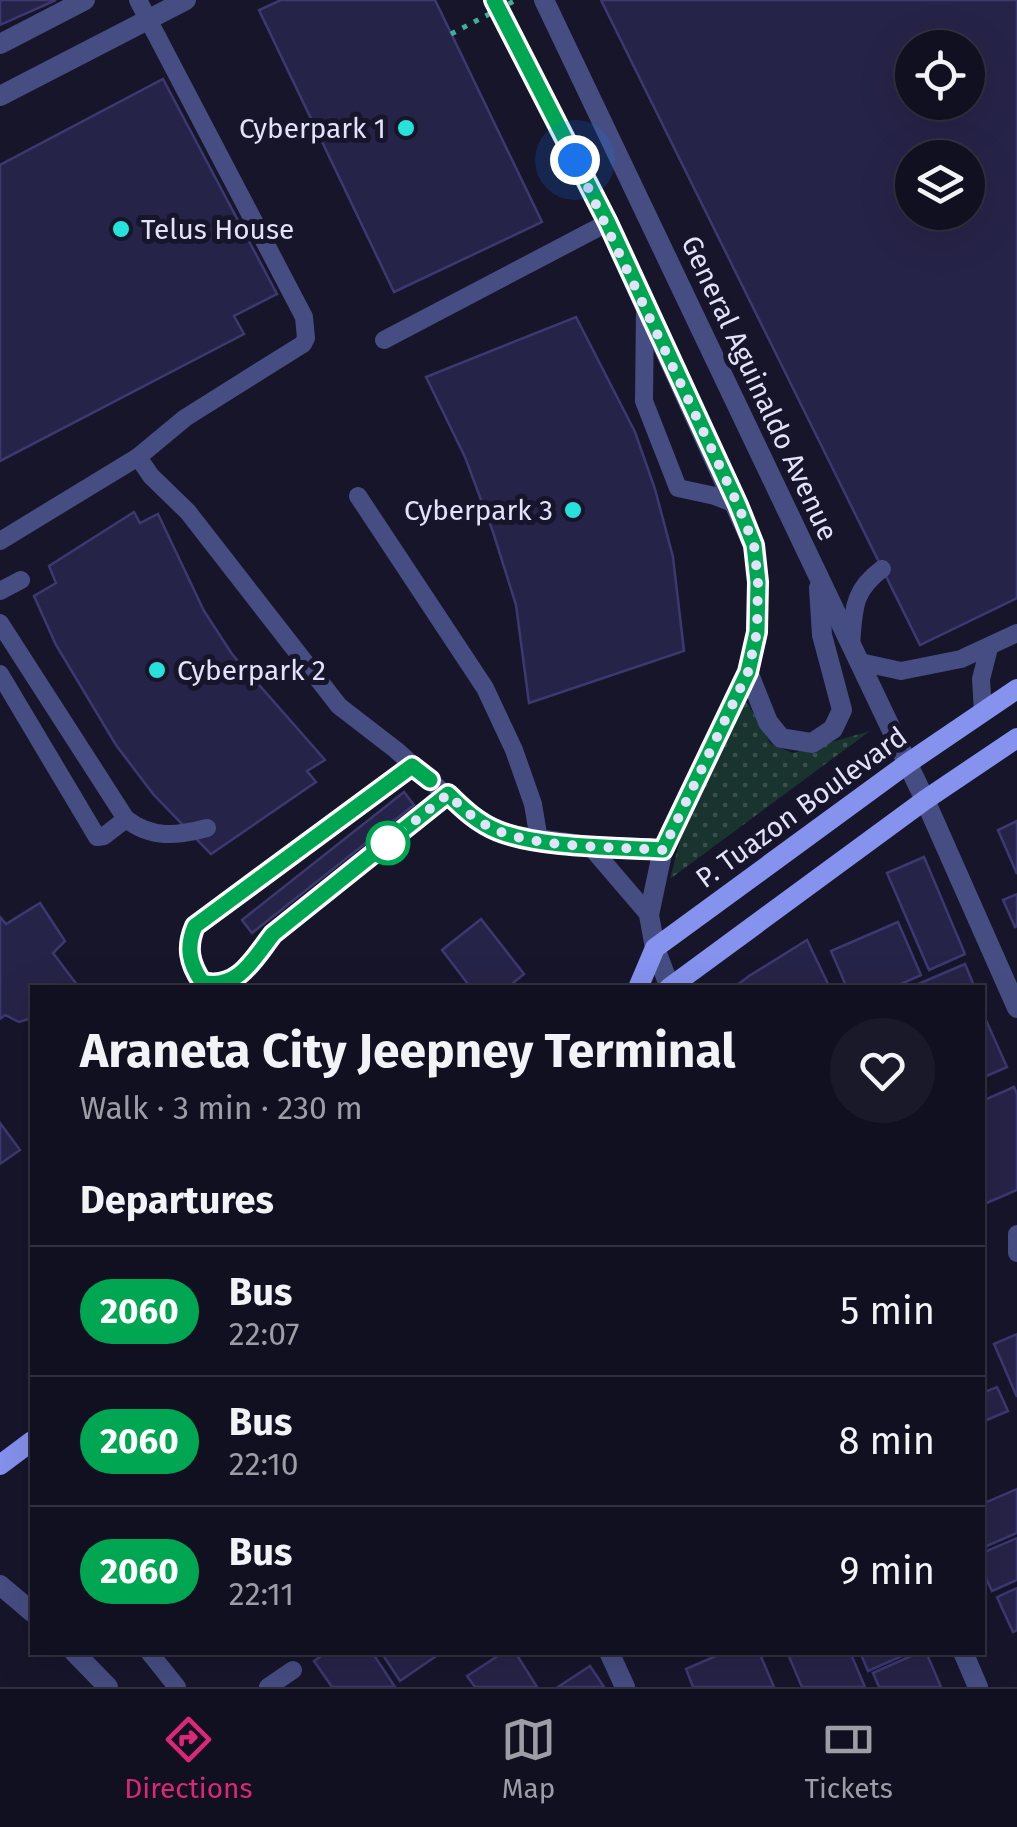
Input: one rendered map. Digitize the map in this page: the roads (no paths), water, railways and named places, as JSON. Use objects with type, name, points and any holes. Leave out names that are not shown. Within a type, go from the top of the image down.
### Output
[{"type":"main road","name":"P. Tuazon Boulevard","points":[[655,948],[908,763],[1017,689]]},
{"type":"main road","points":[[673,985],[925,800],[1017,738]]},
{"type":"main road","points":[[639,985],[655,948]]},
{"type":"main road","points":[[0,1465],[30,1443]]},
{"type":"street","points":[[0,44],[85,0]]},
{"type":"street","points":[[0,96],[186,0]]},
{"type":"street","points":[[494,0],[608,223],[754,545],[757,632],[748,672],[663,850],[649,915],[655,948],[669,985]]},
{"type":"street","name":"General Aguinaldo Avenue","points":[[544,0],[908,763],[1017,1008]]},
{"type":"street","points":[[748,672],[758,702],[781,738],[812,743],[834,729],[842,710],[822,635],[818,574]]},
{"type":"street","points":[[0,1585],[30,1605]]},
{"type":"street","points":[[77,1655],[108,1687]]},
{"type":"street","points":[[610,1655],[625,1687]]},
{"type":"street","points":[[964,1655],[978,1687]]},
{"type":"lane","points":[[0,542],[138,458],[186,418],[303,344],[306,338],[304,318],[138,0]]},
{"type":"lane","points":[[384,340],[608,223]]},
{"type":"lane","points":[[645,304],[644,401],[678,488],[738,505]]},
{"type":"lane","points":[[138,458],[188,512],[339,706],[484,824],[502,833],[539,840],[663,850]]},
{"type":"lane","points":[[358,496],[485,688],[514,750],[533,804],[539,840]]},
{"type":"lane","points":[[882,569],[864,582],[854,606],[856,654],[902,671],[961,659],[1017,633]]},
{"type":"lane","points":[[0,592],[20,580]]},
{"type":"lane","points":[[0,623],[126,819],[148,833],[184,834],[207,828]]},
{"type":"lane","points":[[983,712],[981,679],[989,648]]},
{"type":"lane","points":[[0,674],[97,836],[104,836],[126,819]]},
{"type":"lane","points":[[412,766],[195,926],[189,940],[189,955],[202,982],[215,985],[232,980],[258,958],[273,934],[448,794]]},
{"type":"lane","points":[[589,845],[649,915]]},
{"type":"lane","points":[[1017,1234],[1017,1253]]},
{"type":"lane","points":[[151,1655],[177,1687]]},
{"type":"lane","points":[[268,1687],[293,1670]]},
{"type":"place","name":"Cyberpark 1","points":[[406,128]]},
{"type":"place","name":"Telus House","points":[[121,229]]},
{"type":"place","name":"Cyberpark 3","points":[[573,510]]},
{"type":"place","name":"Cyberpark 2","points":[[157,670]]}]
